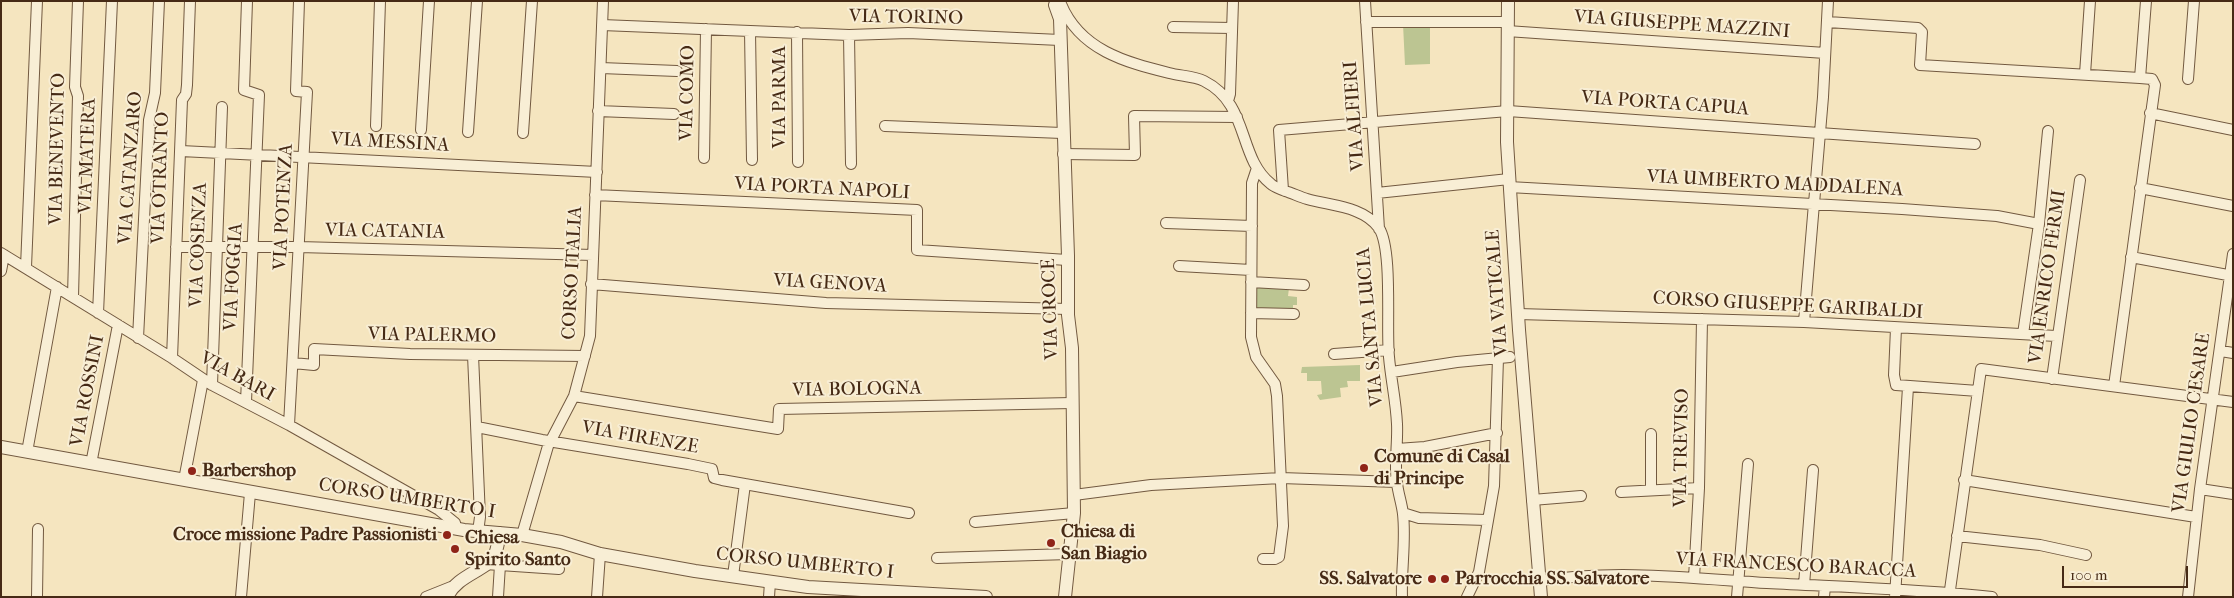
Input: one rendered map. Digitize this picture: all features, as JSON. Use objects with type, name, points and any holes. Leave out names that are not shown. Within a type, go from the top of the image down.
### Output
[{"type":"street","points":[[26,267],[37,1]]},
{"type":"street","name":"VIA BENEVENTO","points":[[73,297],[78,96],[75,87],[78,1]]},
{"type":"street","name":"VIA MATERA","points":[[98,313],[112,1]]},
{"type":"street","name":"VIA CATANZARO","points":[[138,338],[149,120],[155,93],[159,1]]},
{"type":"street","name":"VIA OTRANTO","points":[[172,358],[182,100],[186,94],[189,57],[190,1]]},
{"type":"street","name":"VIA FOGGIA","points":[[246,402],[259,95],[244,90],[247,1]]},
{"type":"street","name":"VIA POTENZA","points":[[289,425],[307,92],[296,91],[299,1]]},
{"type":"street","points":[[376,126],[380,1]]},
{"type":"street","points":[[421,130],[429,1]]},
{"type":"street","points":[[468,132],[477,1]]},
{"type":"street","points":[[523,133],[532,1]]},
{"type":"street","name":"CORSO ITALIA","points":[[522,535],[551,441],[574,396],[590,336],[603,1]]},
{"type":"street","points":[[1228,101],[1230,94],[1233,1]]},
{"type":"street","name":"VIA ALFIERI","points":[[1365,1],[1379,229]]},
{"type":"street","name":"VIA VATICALE","points":[[1508,1],[1507,142],[1509,183],[1540,597]]},
{"type":"street","points":[[1804,322],[1815,204],[1828,1]]},
{"type":"street","points":[[2084,74],[2090,1]]},
{"type":"street","points":[[2140,78],[2146,1]]},
{"type":"street","points":[[2188,79],[2194,1]]},
{"type":"street","name":"VIA CROCE","points":[[1058,3],[1063,86],[1062,132],[1068,309],[1072,348],[1074,495],[1074,513],[1065,597]]},
{"type":"street","name":"VIA SANTA LUCIA","points":[[1058,3],[1068,21],[1094,46],[1108,54],[1166,72],[1202,80],[1216,89],[1228,101],[1237,117],[1257,168],[1271,185],[1306,199],[1356,211],[1367,217],[1379,229],[1385,252],[1388,277],[1389,350],[1397,449],[1397,482],[1403,513],[1402,597]]},
{"type":"street","name":"VIA GIUSEPPE MAZZINI","points":[[1366,22],[1507,26],[1825,53]]},
{"type":"street","points":[[1828,22],[1918,28],[1922,32],[1920,65],[2084,74],[2152,79],[2154,81],[2114,386]]},
{"type":"street","name":"VIA TORINO","points":[[602,25],[849,35],[908,33],[1060,40]]},
{"type":"street","points":[[1173,27],[1232,28]]},
{"type":"street","name":"VIA COMO","points":[[704,158],[706,29]]},
{"type":"street","points":[[750,31],[752,160]]},
{"type":"street","name":"VIA PARMA","points":[[797,32],[798,162]]},
{"type":"street","points":[[849,35],[851,164]]},
{"type":"street","points":[[601,68],[677,72]]},
{"type":"street","name":"VIA COSENZA","points":[[212,385],[222,107]]},
{"type":"street","points":[[598,111],[674,114]]},
{"type":"street","name":"VIA PORTA CAPUA","points":[[1284,190],[1279,130],[1508,111],[1975,144]]},
{"type":"street","points":[[2150,113],[2233,130]]},
{"type":"street","points":[[1064,154],[1135,155],[1134,116],[1237,117]]},
{"type":"street","points":[[886,126],[1062,132]]},
{"type":"street","points":[[2023,334],[2048,131]]},
{"type":"street","name":"VIA MESSINA","points":[[181,151],[596,172]]},
{"type":"street","points":[[1257,168],[1252,183],[1251,337],[1256,357],[1274,384],[1277,396],[1281,478],[1282,547],[1279,557],[1263,559]]},
{"type":"street","name":"VIA ENRICO FERMI","points":[[2052,378],[2056,336],[2080,180]]},
{"type":"street","name":"VIA UMBERTO MADDALENA","points":[[1377,193],[1509,183],[1997,216],[2038,224]]},
{"type":"street","points":[[2140,188],[2233,206]]},
{"type":"street","name":"VIA PORTA NAPOLI","points":[[595,195],[917,210],[917,250],[1067,260]]},
{"type":"street","points":[[1166,223],[1252,226]]},
{"type":"street","name":"VIA CATANIA","points":[[176,247],[299,247],[593,255]]},
{"type":"street","points":[[1,271],[3,254]]},
{"type":"street","name":"VIA BARI","points":[[3,254],[172,358],[203,380],[289,425],[439,510],[454,523],[456,528]]},
{"type":"street","name":"VIA GIULIO CESARE","points":[[2188,597],[2196,518],[2233,254]]},
{"type":"street","points":[[2131,257],[2231,276]]},
{"type":"street","points":[[1179,266],[1251,270]]},
{"type":"street","points":[[1251,282],[1304,285]]},
{"type":"street","name":"VIA GENOVA","points":[[592,284],[826,303],[1068,309]]},
{"type":"street","points":[[26,452],[57,287]]},
{"type":"street","points":[[1251,313],[1294,314]]},
{"type":"street","name":"CORSO GIUSEPPE GARIBALDI","points":[[1518,314],[1804,322],[2056,336]]},
{"type":"street","name":"VIA TREVISO","points":[[1694,578],[1699,488],[1702,319]]},
{"type":"street","name":"VIA ROSSINI","points":[[91,464],[118,325]]},
{"type":"street","points":[[1896,328],[1895,381],[1898,386],[1978,391]]},
{"type":"street","name":"VIA PALERMO","points":[[293,363],[314,364],[314,349],[473,355],[585,356]]},
{"type":"street","points":[[1334,354],[1389,350]]},
{"type":"street","points":[[2220,350],[2233,353]]},
{"type":"street","points":[[473,355],[480,517],[478,532]]},
{"type":"street","points":[[1392,372],[1510,357]]},
{"type":"street","points":[[1467,597],[1479,572],[1494,486],[1498,358]]},
{"type":"street","points":[[1949,595],[1981,370],[2233,402]]},
{"type":"street","points":[[184,480],[203,380]]},
{"type":"street","points":[[1895,592],[1908,387]]},
{"type":"street","name":"VIA BOLOGNA","points":[[574,396],[778,429],[779,409],[1072,403]]},
{"type":"street","name":"VIA FIRENZE","points":[[477,427],[712,469],[714,478],[909,513]]},
{"type":"street","points":[[1397,449],[1425,447],[1497,434]]},
{"type":"street","points":[[1650,490],[1651,434]]},
{"type":"street","name":"CORSO UMBERTO I","points":[[1,447],[478,532],[522,535],[561,542],[600,554],[770,582],[845,593],[986,597]]},
{"type":"street","points":[[1736,597],[1748,464]]},
{"type":"street","points":[[1804,585],[1813,470]]},
{"type":"street","points":[[1074,495],[1151,485],[1281,478],[1311,477],[1397,482]]},
{"type":"street","points":[[1964,480],[2196,518]]},
{"type":"street","points":[[733,576],[745,484]]},
{"type":"street","points":[[1621,492],[1699,488]]},
{"type":"street","points":[[2200,489],[2233,494]]},
{"type":"street","points":[[241,597],[250,492]]},
{"type":"street","points":[[1532,500],[1580,496]]},
{"type":"street","points":[[975,522],[1074,513]]},
{"type":"street","points":[[1403,513],[1419,518],[1487,520]]},
{"type":"street","points":[[36,597],[38,529]]},
{"type":"street","points":[[426,597],[449,592],[485,564],[494,556],[500,533]]},
{"type":"street","points":[[1957,536],[2040,545],[2086,555]]},
{"type":"street","points":[[597,597],[600,554]]},
{"type":"street","points":[[937,558],[1069,554]]},
{"type":"street","points":[[485,564],[559,569]]},
{"type":"street","points":[[498,597],[500,565]]},
{"type":"street","name":"VIA FRANCESCO BARACCA","points":[[1539,581],[1622,574],[1804,585],[1824,592],[1895,592],[1992,597]]},
{"type":"street","points":[[769,597],[770,582]]},
{"type":"green space","points":[[1403,24],[1430,24],[1430,64],[1405,65]]},
{"type":"green space","points":[[1256,286],[1289,288],[1288,296],[1297,297],[1297,305],[1293,305],[1293,311],[1256,309]]},
{"type":"green space","points":[[1360,365],[1360,381],[1347,381],[1348,387],[1340,388],[1341,397],[1320,400],[1317,395],[1322,394],[1321,381],[1307,381],[1307,373],[1301,373],[1302,367]]},
{"type":"place","name":"Comune di Casal di Principe","points":[[1364,468]]},
{"type":"place","name":"Barbershop","points":[[192,471]]},
{"type":"place","name":"Croce missione Padre Passionisti","points":[[447,535]]},
{"type":"place","name":"Chiesa di San Biagio","points":[[1051,543]]},
{"type":"place","name":"Chiesa Spirito Santo","points":[[455,549]]},
{"type":"place","name":"SS. Salvatore","points":[[1432,579]]},
{"type":"place","name":"Parrocchia SS. Salvatore","points":[[1445,579]]}]
